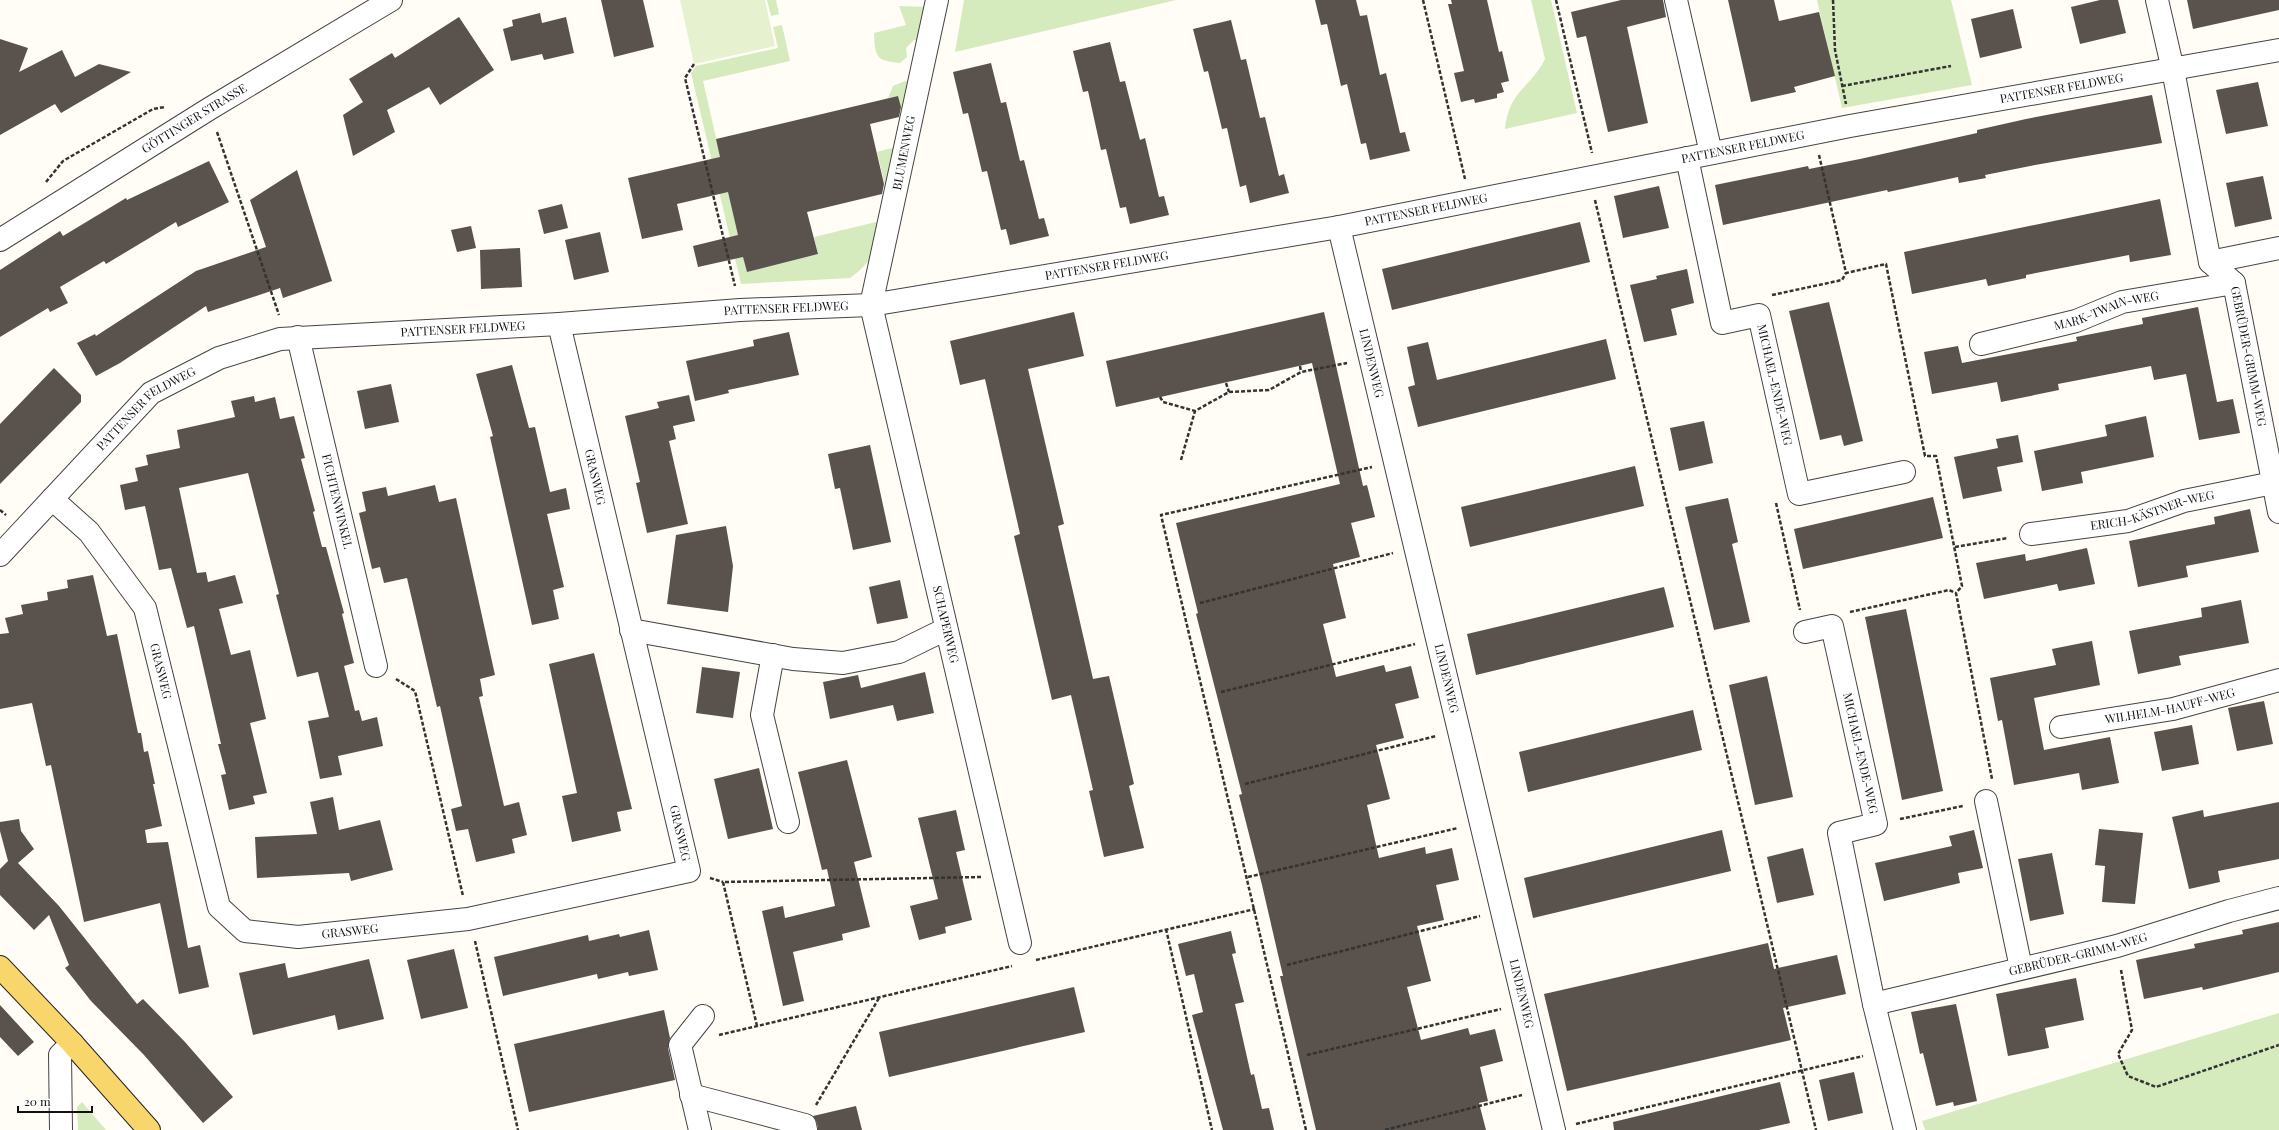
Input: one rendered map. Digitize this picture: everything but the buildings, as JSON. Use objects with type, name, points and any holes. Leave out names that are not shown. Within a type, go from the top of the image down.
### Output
[{"type":"main road","points":[[0,968],[72,1043],[149,1130]]},
{"type":"street","name":"GÖTTINGER STRASSE","points":[[0,240],[209,109],[391,0]]},
{"type":"street","name":"BLUMENWEG","points":[[871,305],[937,0]]},
{"type":"street","points":[[1676,0],[1711,153]]},
{"type":"street","points":[[2156,0],[2173,70],[2210,262],[2279,248]]},
{"type":"street","name":"PATTENSER FELDWEG","points":[[0,555],[152,393],[219,358],[292,338],[560,324],[740,310],[871,305],[1339,227],[1470,200],[1594,178],[1711,153],[1850,126],[2173,70],[2279,50]]},
{"type":"street","name":"MICHAEL-ENDE-WEG","points":[[1687,158],[1722,323],[1759,315],[1799,494]]},
{"type":"street","name":"LINDENWEG","points":[[1339,227],[1554,1129]]},
{"type":"street","name":"GEBRÜDER-GRIMM-WEG","points":[[2210,262],[2234,283],[2273,447],[2273,483],[2279,512]]},
{"type":"street","name":"MARK-TWAIN-WEG","points":[[1981,344],[2076,321],[2122,302],[2234,283]]},
{"type":"street","name":"SCHAPERWEG","points":[[871,305],[1020,943]]},
{"type":"street","name":"GRASWEG","points":[[52,499],[89,532],[145,608],[219,907],[245,931],[298,937],[468,919],[689,871],[560,324]]},
{"type":"street","name":"FICHTENWINKEL","points":[[292,338],[376,666]]},
{"type":"street","points":[[1799,494],[1904,472]]},
{"type":"street","name":"ERICH-KÄSTNER-WEG","points":[[2031,534],[2128,520],[2184,502],[2273,483]]},
{"type":"street","points":[[1805,632],[1832,626]]},
{"type":"street","name":"MICHAEL-ENDE-WEG","points":[[1832,626],[1876,824],[1839,833],[1874,1004],[1905,1130]]},
{"type":"street","points":[[631,630],[793,659],[843,663],[899,652],[946,630]]},
{"type":"street","points":[[773,655],[762,715],[788,822]]},
{"type":"street","name":"WILHELM-HAUFF-WEG","points":[[2061,727],[2173,709],[2279,680]]},
{"type":"street","points":[[1986,801],[2022,968]]},
{"type":"street","name":"GEBRÜDER-GRIMM-WEG","points":[[1874,1004],[2117,946],[2229,911],[2279,898]]},
{"type":"street","points":[[700,1130],[680,1045],[703,1016]]},
{"type":"street","points":[[61,1130],[60,1055],[72,1043]]},
{"type":"street","points":[[692,1095],[805,1127]]},
{"type":"path","points":[[1423,0],[1470,200]]},
{"type":"path","points":[[1556,0],[1594,178],[1816,1130]]},
{"type":"path","points":[[1833,0],[1835,50],[1850,126]]},
{"type":"path","points":[[694,64],[685,78],[740,310]]},
{"type":"path","points":[[1842,86],[1951,66]]},
{"type":"path","points":[[209,109],[292,338]]},
{"type":"path","points":[[1765,296],[1842,280],[1846,273],[1814,133]]},
{"type":"path","points":[[1846,273],[1886,264],[1926,456],[1936,456],[1962,586],[1956,593]]},
{"type":"path","points":[[1181,460],[1195,412],[1229,392],[1269,390],[1301,372],[1370,357]]},
{"type":"path","points":[[1300,366],[1301,372]]},
{"type":"path","points":[[1226,383],[1229,392]]},
{"type":"path","points":[[1160,397],[1163,402],[1195,412]]},
{"type":"path","points":[[1306,1130],[1248,877],[1161,515],[1395,462]]},
{"type":"path","points":[[1799,494],[1775,499],[1805,632]]},
{"type":"path","points":[[1955,547],[2031,534]]},
{"type":"path","points":[[1200,603],[1415,547]]},
{"type":"path","points":[[1832,626],[1838,614],[1949,590],[1956,593]]},
{"type":"path","points":[[1876,824],[1996,799],[1956,593]]},
{"type":"path","points":[[1221,692],[1437,638]]},
{"type":"path","points":[[376,666],[415,691],[518,1130]]},
{"type":"path","points":[[1244,784],[1459,730]]},
{"type":"path","points":[[1248,877],[1480,822]]},
{"type":"path","points":[[757,1026],[723,882],[1004,877]]},
{"type":"path","points":[[1033,961],[1255,909]]},
{"type":"path","points":[[1286,965],[1502,910]]},
{"type":"path","points":[[1166,929],[1212,1130]]},
{"type":"path","points":[[2117,946],[2132,1030],[2118,1054],[2128,1076],[2156,1087],[2279,1045]]},
{"type":"path","points":[[718,1036],[1018,964]]},
{"type":"path","points":[[805,1127],[858,1032],[879,998]]},
{"type":"path","points":[[1307,1055],[1524,1003]]},
{"type":"path","points":[[1554,1129],[1886,1050]]},
{"type":"path","points":[[1384,1130],[1544,1089]]},
{"type":"green space","points":[[680,0],[765,0],[775,46],[694,64]]},
{"type":"green space","points":[[767,0],[776,0],[779,14],[771,16]]},
{"type":"green space","points":[[964,0],[1176,0],[955,52]]},
{"type":"green space","points":[[1531,0],[1551,0],[1577,113],[1505,129],[1507,116],[1515,98],[1533,78],[1545,59]]},
{"type":"green space","points":[[1817,0],[1951,0],[1972,85],[1842,108]]},
{"type":"green space","points":[[899,6],[928,7],[921,40],[914,40],[906,48],[907,57],[900,63],[886,61],[878,56],[875,48],[874,33],[906,25]]},
{"type":"green space","points":[[782,25],[790,61],[703,81],[747,272],[818,254],[814,237],[880,221],[876,240],[869,260],[850,278],[741,284],[691,73],[696,66],[778,48],[773,27]]},
{"type":"green space","points":[[905,81],[910,82],[903,116],[898,96],[888,98],[893,86]]},
{"type":"green space","points":[[896,147],[887,193],[877,152]]},
{"type":"green space","points":[[2279,1013],[2279,1130],[1925,1130],[1922,1121]]},
{"type":"green space","points":[[82,1102],[106,1130],[78,1130],[77,1107]]}]
